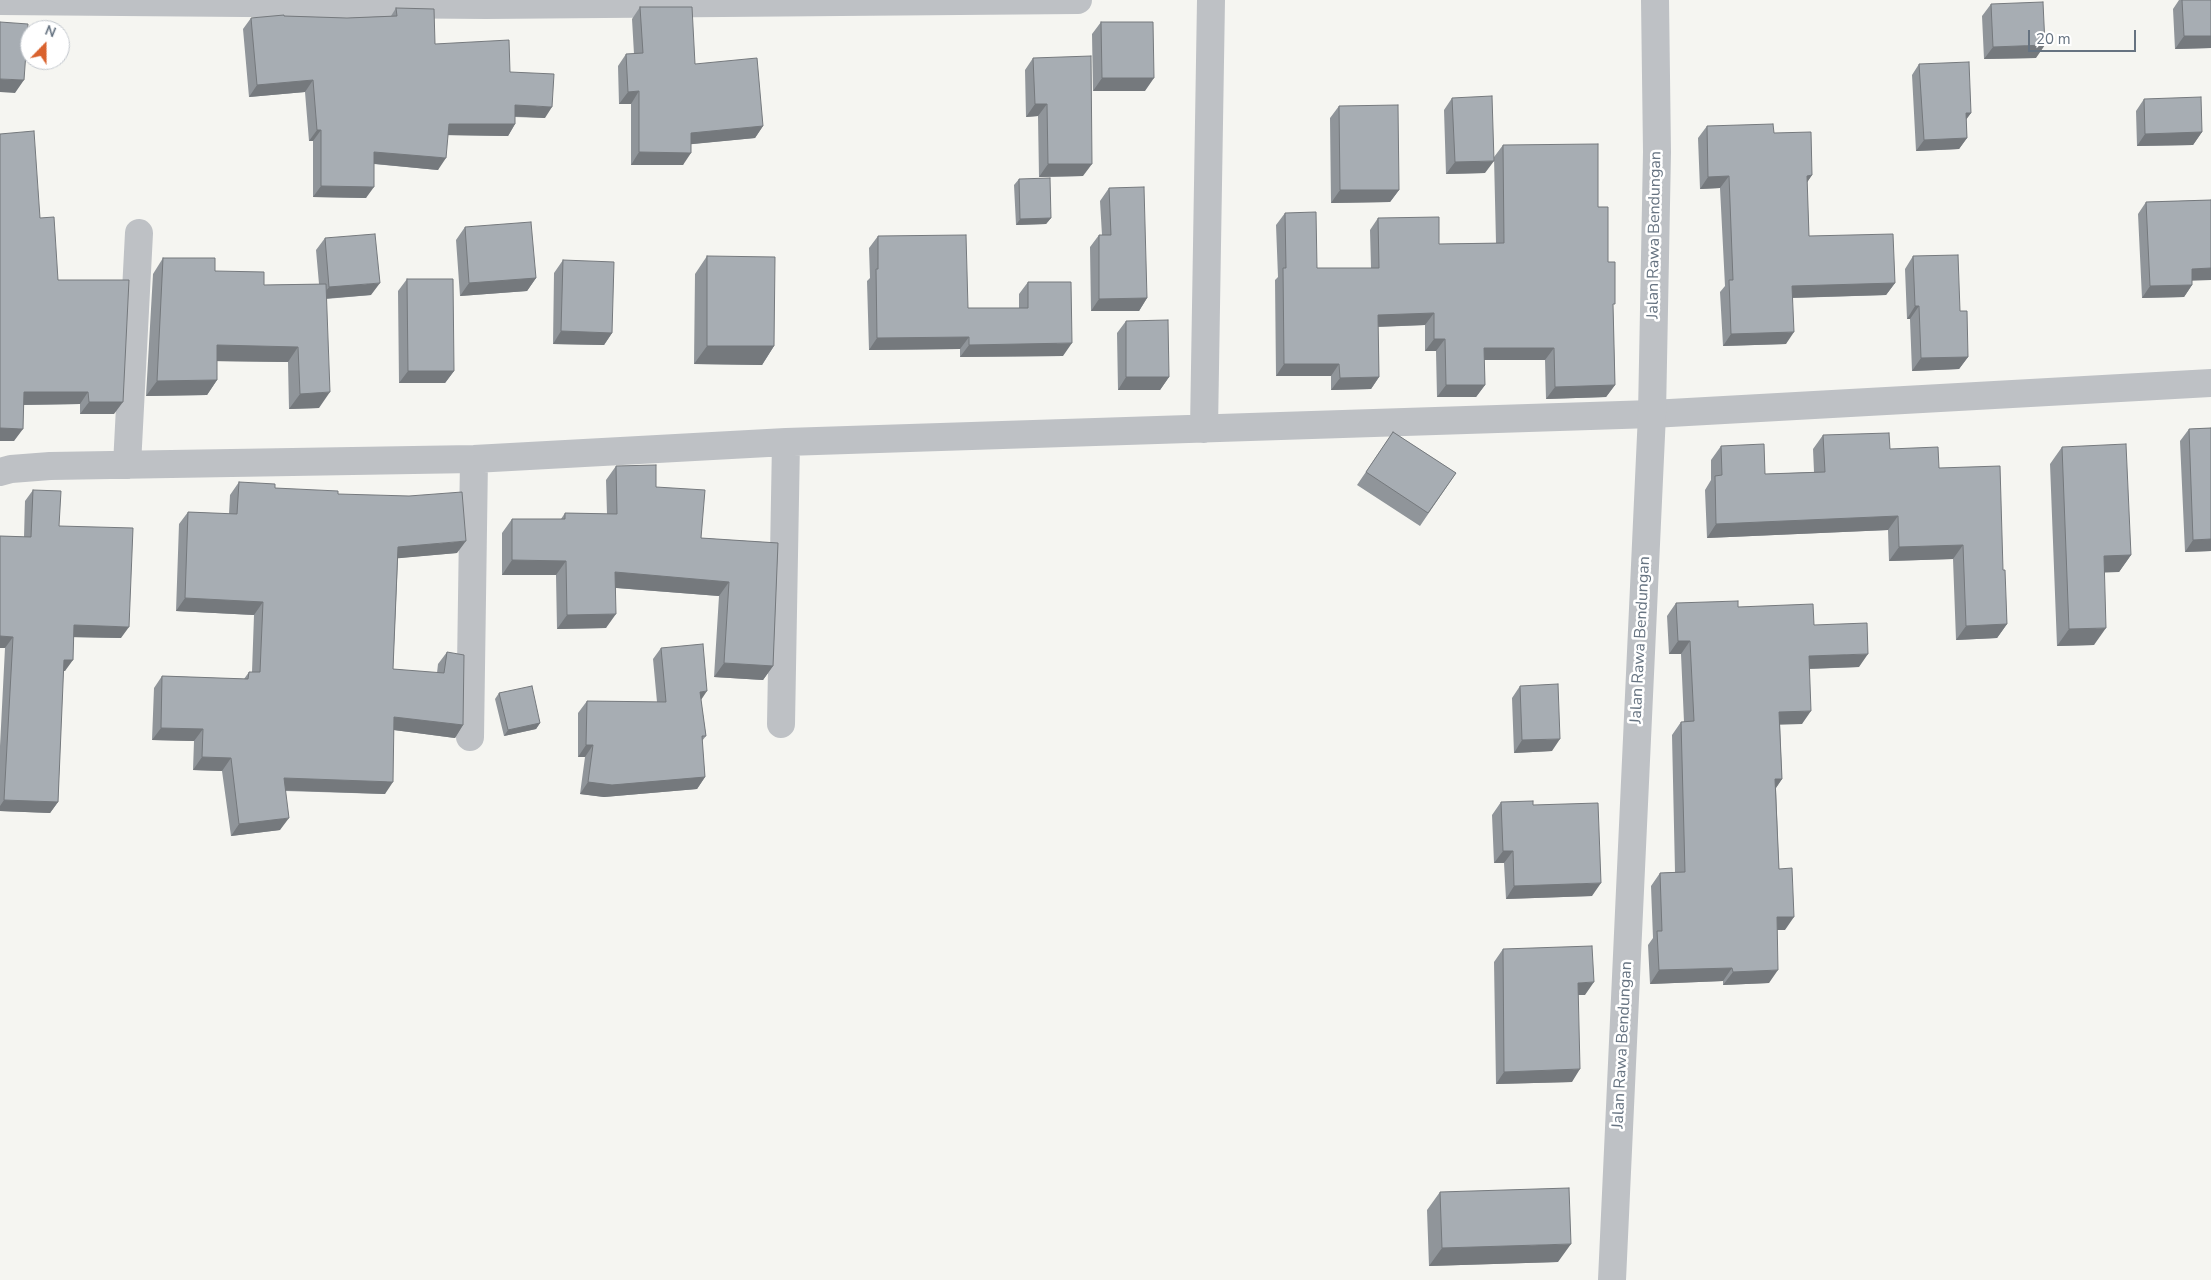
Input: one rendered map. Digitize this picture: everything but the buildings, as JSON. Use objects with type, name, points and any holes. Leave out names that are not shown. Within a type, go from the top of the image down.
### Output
[{"type":"street","points":[[0,1],[496,5],[1078,0]]},
{"type":"street","points":[[1204,429],[1211,0]]},
{"type":"street","name":"Jalan Rawa Bendungan","points":[[1612,1280],[1652,414],[1656,152],[1655,0]]},
{"type":"street","points":[[127,465],[139,233]]},
{"type":"street","points":[[0,472],[11,469],[50,466],[474,459],[786,442],[1652,414],[2211,383]]},
{"type":"street","points":[[781,724],[786,442]]},
{"type":"street","points":[[470,737],[474,459]]}]
